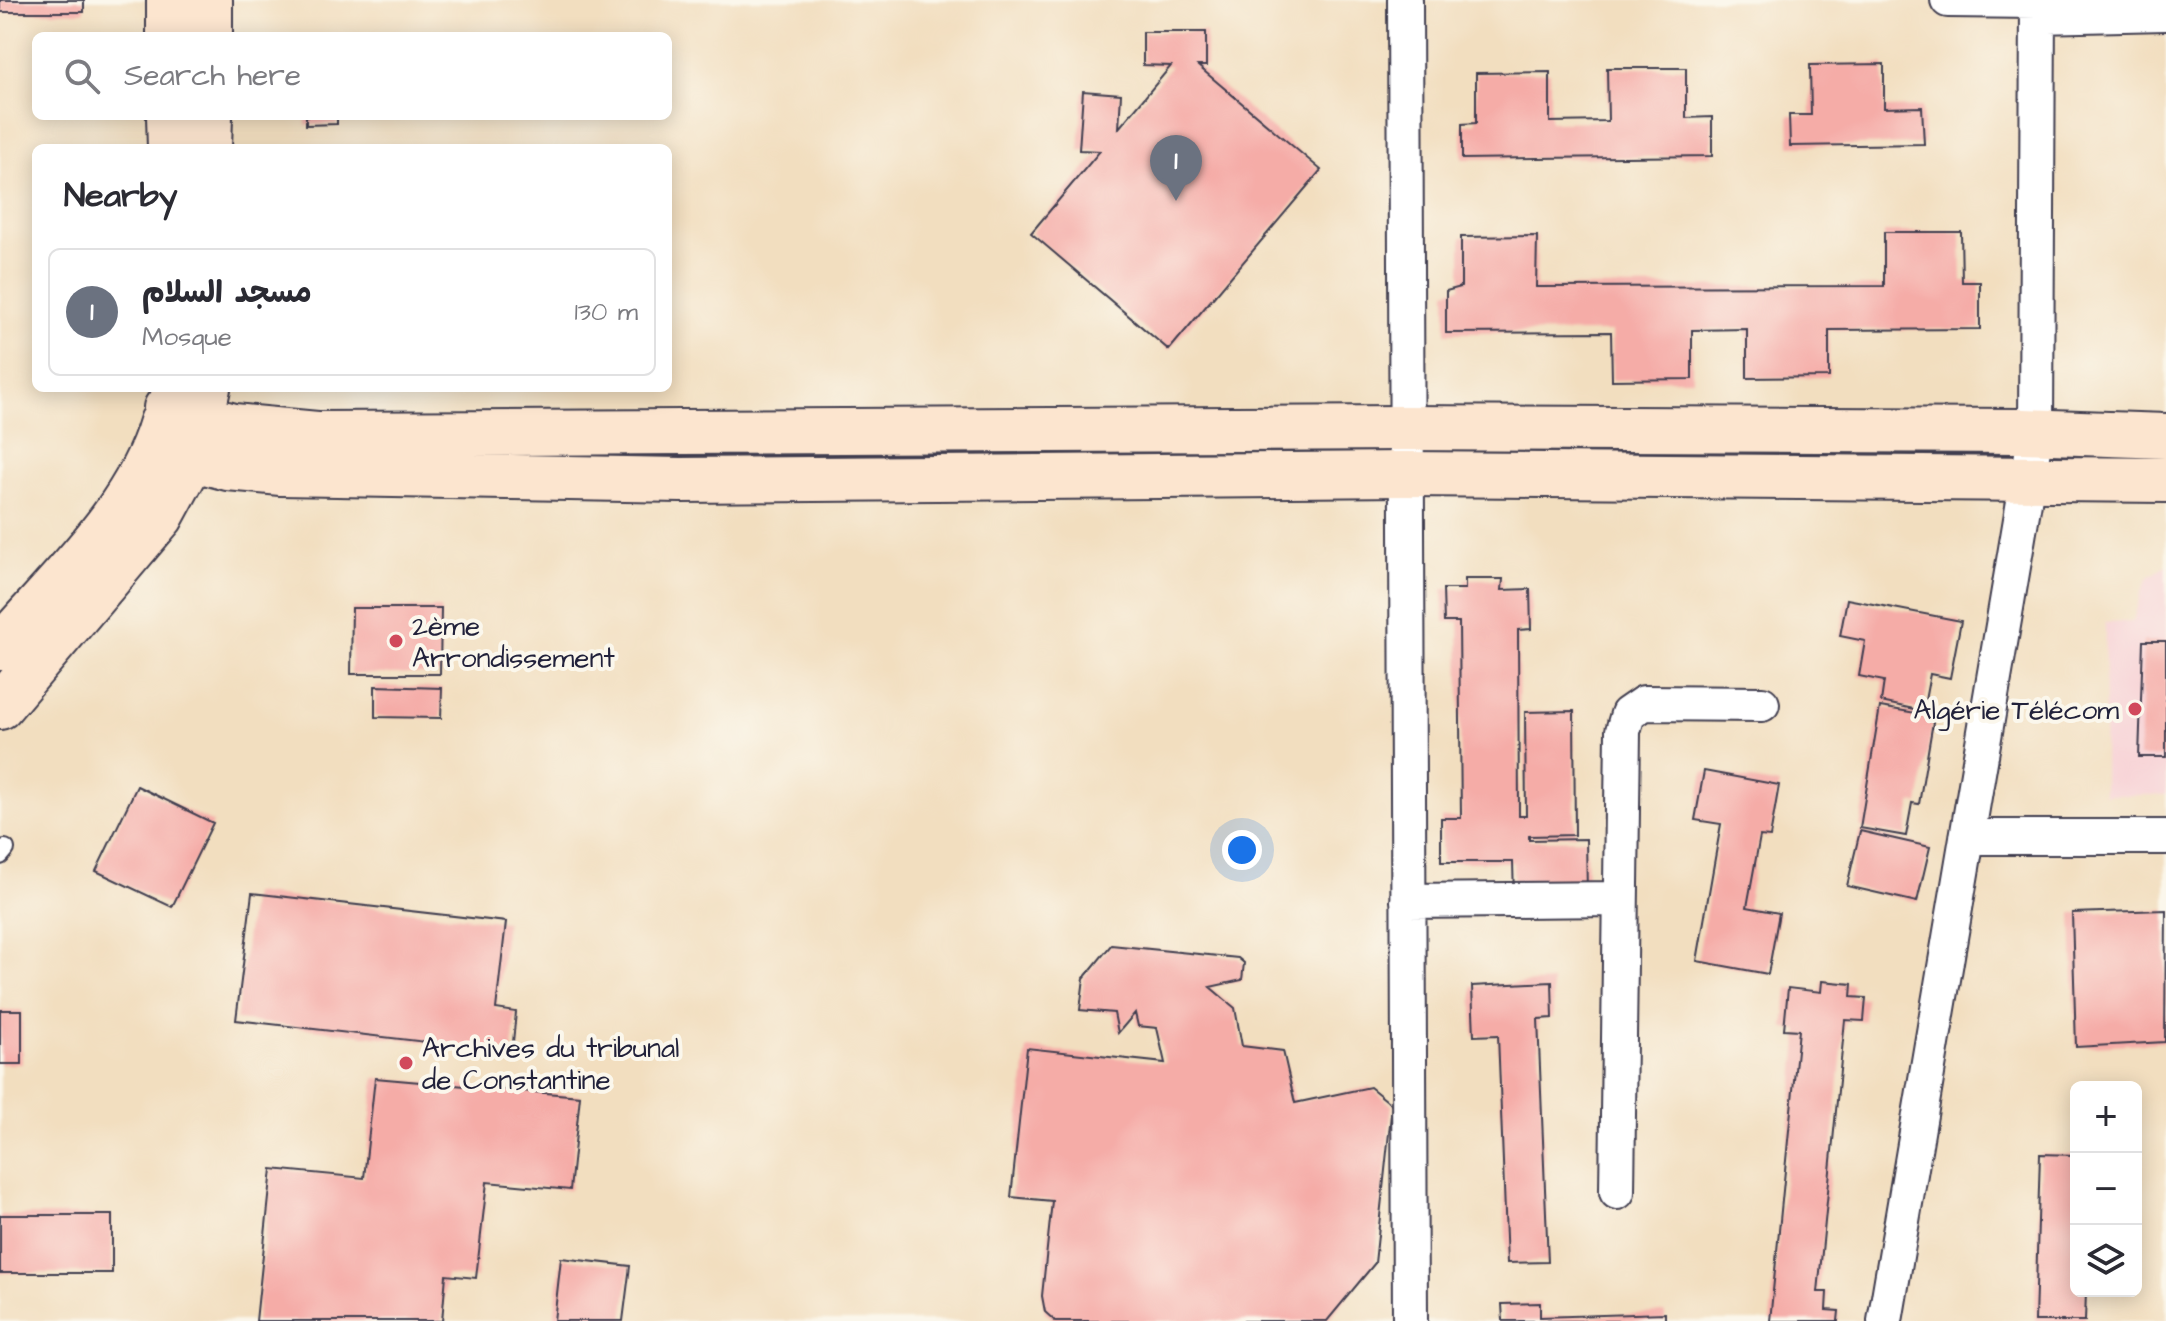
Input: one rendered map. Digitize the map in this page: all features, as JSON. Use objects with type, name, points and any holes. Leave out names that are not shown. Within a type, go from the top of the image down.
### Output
[{"type":"main road","points":[[169,0],[169,32]]},
{"type":"main road","points":[[210,0],[210,32]]},
{"type":"main road","points":[[169,120],[170,144]]},
{"type":"main road","points":[[209,144],[210,120]]},
{"type":"main road","points":[[0,707],[155,525],[176,494],[173,454],[193,398],[283,453],[681,480],[1405,474],[2166,480]]},
{"type":"main road","points":[[173,454],[228,468],[283,453],[1405,428],[2036,431],[2166,436]]},
{"type":"main road","points":[[155,525],[216,494],[283,453]]},
{"type":"main road","points":[[0,648],[127,497],[173,454]]},
{"type":"street","points":[[1405,0],[1410,1321]]},
{"type":"street","points":[[1948,0],[2166,13]]},
{"type":"street","points":[[1885,1321],[2036,431],[2038,6]]},
{"type":"street","points":[[1617,1192],[1623,731],[1628,714],[1644,703],[1762,704]]},
{"type":"street","points":[[1967,837],[2166,837]]},
{"type":"street","points":[[1408,901],[1620,899]]},
{"type":"shaded area","name":"Algérie Télécom","points":[[2166,566],[2166,795],[2104,795],[2105,622],[2133,621],[2149,577]]},
{"type":"building","points":[[0,0],[84,0],[84,12],[0,12]]},
{"type":"building","points":[[1143,32],[1206,32],[1206,66],[1198,66],[1321,170],[1169,350],[1031,233],[1100,151],[1079,150],[1083,91],[1121,94],[1119,128],[1171,66],[1143,65]]},
{"type":"building","points":[[1884,64],[1884,108],[1922,107],[1924,144],[1790,146],[1789,115],[1811,115],[1810,65]]},
{"type":"building","points":[[1607,68],[1686,68],[1686,118],[1712,117],[1712,156],[1462,159],[1462,124],[1476,123],[1476,73],[1550,72],[1550,122],[1608,121]]},
{"type":"building","points":[[306,120],[337,120],[337,124],[306,125]]},
{"type":"building","points":[[1884,232],[1961,232],[1962,282],[1980,282],[1980,329],[1829,330],[1829,377],[1747,378],[1747,329],[1692,330],[1692,379],[1612,380],[1611,332],[1446,333],[1446,291],[1461,287],[1461,237],[1537,236],[1536,287],[1884,286]]},
{"type":"building","points":[[1465,579],[1503,579],[1502,590],[1530,589],[1531,629],[1518,630],[1519,816],[1526,816],[1525,712],[1574,711],[1575,835],[1529,836],[1529,840],[1586,839],[1587,893],[1514,895],[1513,862],[1441,862],[1441,818],[1461,818],[1459,622],[1444,622],[1443,589],[1465,589]]},
{"type":"building","points":[[1847,599],[1961,621],[1950,678],[1930,674],[1923,711],[1881,702],[1884,681],[1859,676],[1865,641],[1840,636]]},
{"type":"building","name":"2ème Arrondissement","points":[[352,608],[441,608],[440,674],[351,674]]},
{"type":"building","points":[[2143,641],[2166,641],[2166,757],[2139,757]]},
{"type":"building","points":[[375,686],[442,688],[441,718],[375,717]]},
{"type":"building","points":[[1880,707],[1934,716],[1919,804],[1912,803],[1906,836],[1860,828]]},
{"type":"building","points":[[1704,771],[1779,785],[1770,837],[1760,836],[1747,907],[1779,913],[1768,974],[1697,961],[1721,824],[1695,820]]},
{"type":"building","points":[[137,786],[213,823],[172,907],[96,871]]},
{"type":"building","points":[[1860,831],[1930,847],[1917,902],[1847,886]]},
{"type":"building","points":[[252,893],[506,922],[496,1009],[516,1012],[512,1052],[236,1020]]},
{"type":"building","points":[[2166,910],[2165,1042],[2076,1047],[2072,913]]},
{"type":"building","points":[[1111,945],[1238,958],[1244,963],[1242,980],[1210,987],[1235,1008],[1242,1046],[1283,1051],[1295,1103],[1370,1087],[1392,1105],[1375,1263],[1327,1321],[1055,1321],[1045,1312],[1042,1296],[1052,1201],[1011,1197],[1027,1048],[1165,1063],[1157,1028],[1138,1026],[1135,1013],[1118,1033],[1114,1013],[1080,1010],[1084,978]]},
{"type":"building","points":[[1822,981],[1852,984],[1851,997],[1866,998],[1864,1021],[1845,1020],[1818,1292],[1827,1292],[1826,1310],[1839,1311],[1838,1321],[1770,1321],[1799,1030],[1784,1029],[1788,988],[1821,992]]},
{"type":"building","points":[[1552,982],[1553,1018],[1538,1019],[1548,1262],[1507,1263],[1498,1035],[1474,1036],[1472,986]]},
{"type":"building","points":[[0,1010],[22,1010],[22,1064],[0,1064]]},
{"type":"building","points":[[375,1078],[580,1096],[570,1190],[487,1182],[476,1278],[446,1275],[442,1321],[256,1321],[272,1169],[364,1178]]},
{"type":"building","points":[[2040,1154],[2070,1155],[2070,1297],[2086,1297],[2085,1321],[2035,1321]]},
{"type":"building","points":[[0,1215],[112,1215],[112,1273],[0,1273]]},
{"type":"building","points":[[561,1258],[630,1266],[623,1321],[554,1321]]},
{"type":"building","points":[[1540,1303],[1540,1317],[1665,1313],[1665,1321],[1503,1321],[1502,1304]]},
{"type":"place","name":"مسجد السلام","points":[[1176,201]]},
{"type":"place","name":"2ème Arrondissement","points":[[396,641]]},
{"type":"place","name":"Algérie Télécom","points":[[2135,709]]},
{"type":"place","name":"Archives du tribunal de Constantine","points":[[406,1063]]}]
